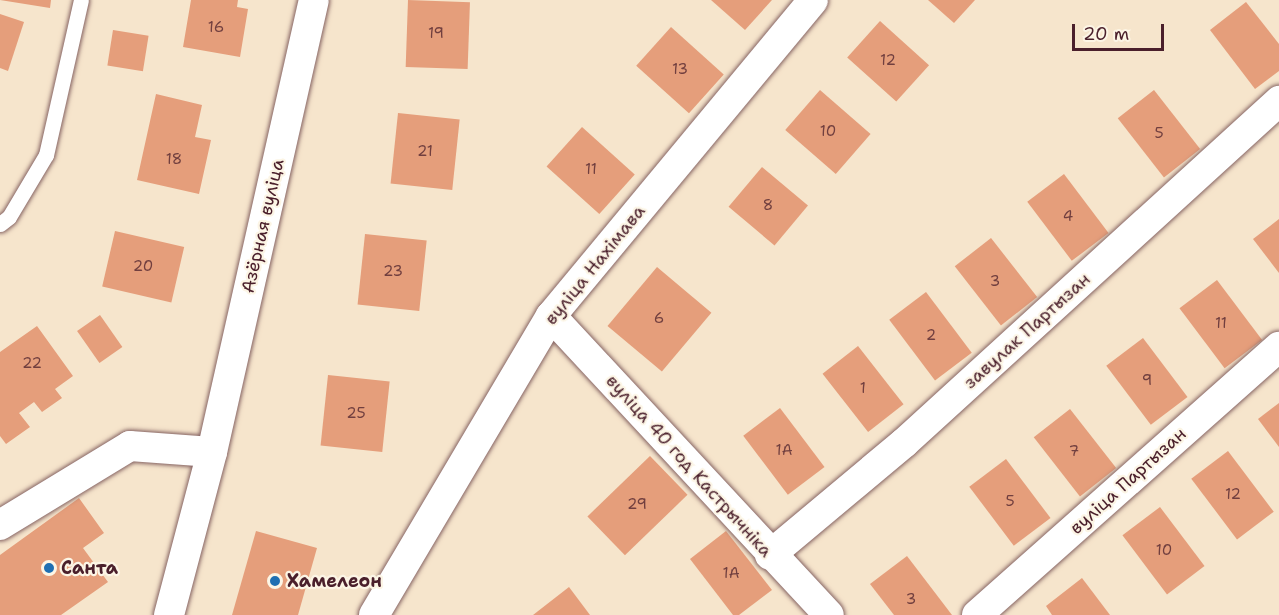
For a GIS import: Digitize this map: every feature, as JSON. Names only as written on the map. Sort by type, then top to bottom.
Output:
[{"type":"street","name":"Азёрная вуліца","points":[[169,615],[212,452],[314,0]]},
{"type":"street","name":"вуліца Нахімава","points":[[374,615],[551,316],[813,0]]},
{"type":"street","name":"завулак Партызан","points":[[770,555],[904,443],[1279,101]]},
{"type":"street","name":"вуліца 40 год Кастрычніка","points":[[551,316],[770,555],[829,615]]},
{"type":"street","name":"вуліца Партызан","points":[[977,615],[1279,347]]},
{"type":"street","points":[[0,525],[130,446],[212,452]]},
{"type":"lane","points":[[0,224],[9,217],[46,155],[81,0]]},
{"type":"building","points":[[0,0],[51,0],[50,8]]},
{"type":"building","points":[[191,0],[238,0],[237,7],[248,9],[240,57],[183,47]]},
{"type":"building","points":[[408,0],[470,2],[468,69],[406,67]]},
{"type":"building","points":[[711,0],[772,0],[745,30]]},
{"type":"building","points":[[928,0],[975,0],[954,23]]},
{"type":"building","points":[[1246,2],[1279,44],[1279,71],[1255,89],[1210,30]]},
{"type":"building","points":[[0,14],[24,22],[8,71],[0,68]]},
{"type":"building","points":[[880,21],[929,65],[896,102],[847,57]]},
{"type":"building","points":[[671,27],[724,75],[689,113],[636,66]]},
{"type":"building","points":[[113,30],[149,36],[143,71],[107,66]]},
{"type":"building","points":[[820,90],[871,134],[836,174],[785,130]]},
{"type":"building","points":[[1154,90],[1200,149],[1164,177],[1118,118]]},
{"type":"building","points":[[156,94],[202,105],[195,137],[211,140],[199,194],[137,180]]},
{"type":"building","points":[[398,113],[460,119],[452,190],[391,184]]},
{"type":"building","points":[[582,127],[635,175],[599,214],[547,166]]},
{"type":"building","points":[[762,167],[808,206],[775,245],[729,207]]},
{"type":"building","points":[[1064,174],[1109,233],[1072,261],[1027,202]]},
{"type":"building","points":[[1279,219],[1279,273],[1253,239]]},
{"type":"building","points":[[115,231],[184,247],[171,303],[102,287]]},
{"type":"building","points":[[365,234],[427,240],[419,311],[358,305]]},
{"type":"building","points":[[991,238],[1037,297],[1001,325],[955,266]]},
{"type":"building","points":[[657,267],[711,313],[662,372],[608,326]]},
{"type":"building","points":[[1217,280],[1262,340],[1225,368],[1179,308]]},
{"type":"building","points":[[926,292],[972,353],[935,380],[889,320]]},
{"type":"building","points":[[100,315],[122,347],[99,363],[77,331]]},
{"type":"building","points":[[37,326],[73,376],[55,389],[62,398],[42,412],[34,402],[19,413],[30,427],[6,444],[0,436],[0,352]]},
{"type":"building","points":[[1143,338],[1188,397],[1151,425],[1106,366]]},
{"type":"building","points":[[858,346],[904,404],[868,432],[823,374]]},
{"type":"building","points":[[328,375],[390,381],[382,452],[321,446]]},
{"type":"building","points":[[1279,403],[1279,447],[1258,419]]},
{"type":"building","points":[[780,408],[825,467],[788,495],[743,436]]},
{"type":"building","points":[[1070,409],[1116,468],[1080,496],[1034,437]]},
{"type":"building","points":[[1228,451],[1274,512],[1237,539],[1191,479]]},
{"type":"building","points":[[650,456],[688,495],[625,555],[587,516]]},
{"type":"building","points":[[1006,459],[1051,518],[1014,546],[969,487]]},
{"type":"building","name":"Санта","points":[[79,498],[104,533],[83,548],[108,582],[61,615],[0,615],[0,555]]},
{"type":"building","points":[[1160,507],[1205,566],[1167,594],[1122,535]]},
{"type":"building","name":"Хамелеон","points":[[256,531],[317,548],[298,615],[232,615]]},
{"type":"building","points":[[726,531],[772,590],[739,615],[733,615],[690,559]]},
{"type":"building","points":[[907,556],[952,615],[894,615],[870,584]]},
{"type":"building","points":[[1082,578],[1110,615],[1052,615],[1046,606]]},
{"type":"building","points":[[569,587],[590,615],[533,615]]},
{"type":"place","name":"Санта","points":[[49,568]]},
{"type":"place","name":"Хамелеон","points":[[275,581]]}]
